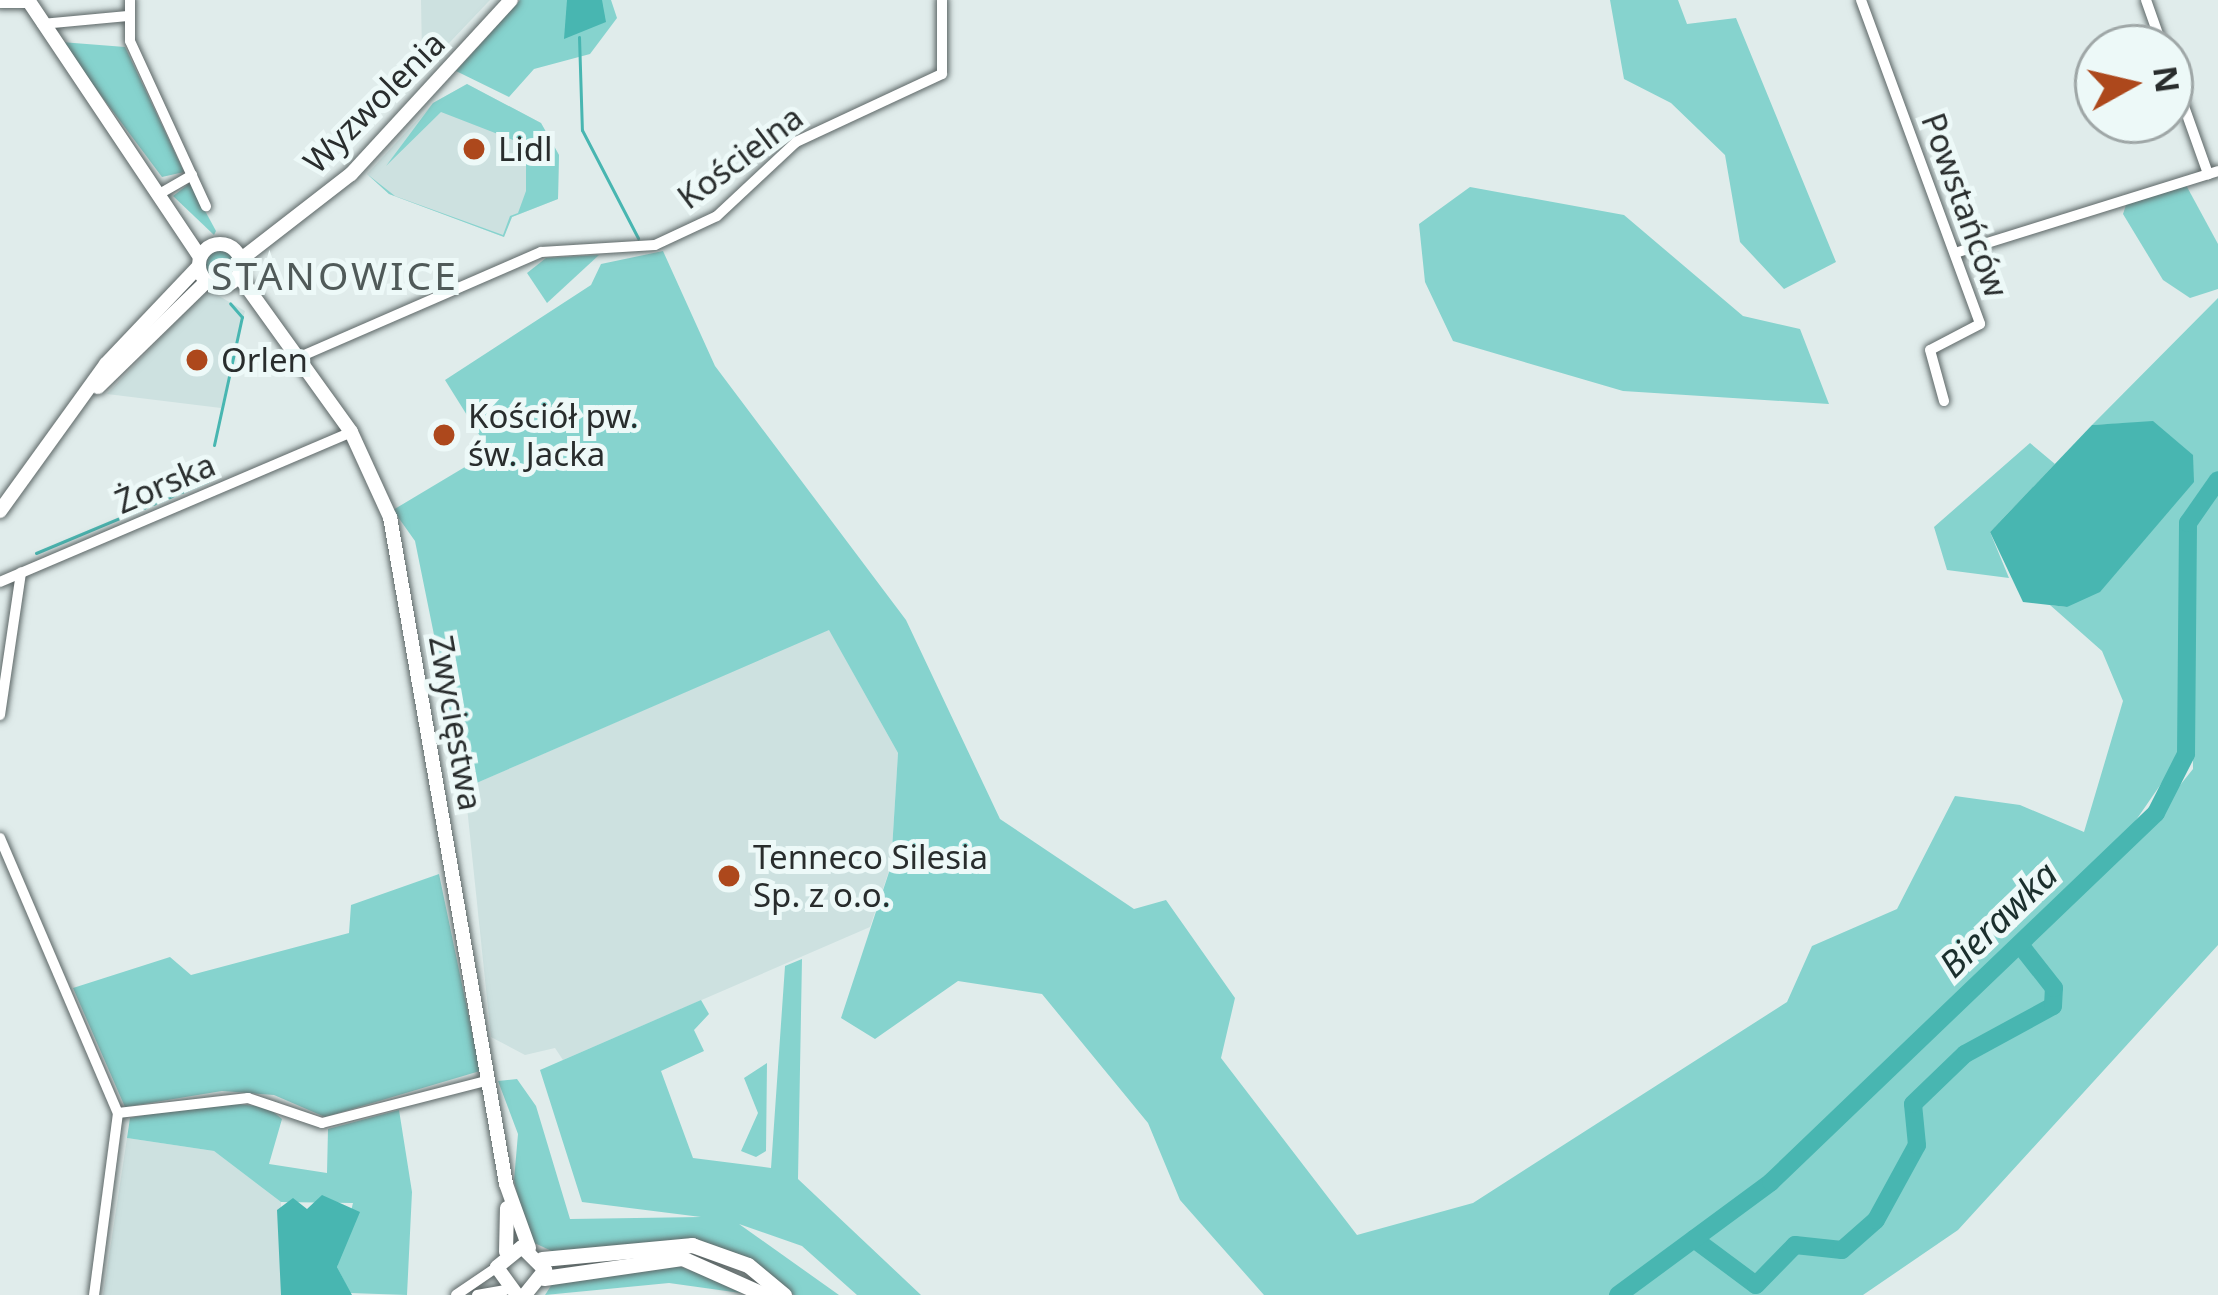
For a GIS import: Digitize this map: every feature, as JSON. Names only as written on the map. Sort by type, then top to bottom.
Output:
[{"type":"highway","points":[[536,1254],[692,1245],[748,1265],[784,1295]]},
{"type":"highway","points":[[544,1278],[682,1258],[765,1295]]},
{"type":"main road","name":"Wyzwolenia","points":[[235,267],[267,232],[351,174],[511,0]]},
{"type":"main road","points":[[29,2],[161,193],[235,267]]},
{"type":"main road","points":[[182,218],[201,268]]},
{"type":"main road","points":[[0,512],[62,427],[201,268],[215,244]]},
{"type":"main road","points":[[201,268],[235,267]]},
{"type":"main road","name":"Zwycięstwa","points":[[235,267],[255,310],[351,432],[400,559],[506,1184],[506,1252]]},
{"type":"main road","name":"Zwycięstwa","points":[[506,1184],[544,1278]]},
{"type":"main road","points":[[536,1254],[506,1252],[497,1267],[520,1294],[544,1278]]},
{"type":"street","points":[[130,0],[128,16],[206,206]]},
{"type":"street","name":"Kościelna","points":[[295,359],[541,252],[672,239],[729,207],[796,142],[942,74],[943,0]]},
{"type":"street","name":"Powstańców","points":[[1861,0],[1980,327],[1930,350],[1944,401]]},
{"type":"street","points":[[0,3],[29,2]]},
{"type":"street","points":[[40,24],[128,16]]},
{"type":"street","points":[[1955,253],[2213,172],[2194,126]]},
{"type":"street","points":[[161,193],[192,175]]},
{"type":"street","name":"Żorska","points":[[0,582],[351,432]]},
{"type":"street","points":[[0,715],[21,573]]},
{"type":"street","points":[[0,838],[118,1113],[94,1295]]},
{"type":"street","points":[[118,1113],[248,1098],[322,1123],[488,1080]]},
{"type":"street","points":[[456,1295],[497,1267]]},
{"type":"street","points":[[477,1295],[520,1294]]},
{"type":"shaded area","points":[[421,0],[490,0],[433,60],[422,57]]},
{"type":"shaded area","points":[[520,0],[611,0],[617,18],[590,54],[534,69],[509,97],[456,71]]},
{"type":"shaded area","points":[[567,0],[602,0],[606,22],[564,39]]},
{"type":"shaded area","points":[[1610,0],[1678,0],[1687,24],[1736,18],[1836,262],[1784,289],[1740,242],[1725,155],[1671,103],[1624,79]]},
{"type":"shaded area","points":[[61,42],[125,47],[184,172],[162,177]]},
{"type":"shaded area","points":[[467,84],[541,123],[559,155],[558,199],[512,217],[504,237],[389,194],[367,174],[433,103]]},
{"type":"shaded area","points":[[467,84],[541,123],[559,155],[558,199],[512,217],[504,237],[389,194],[367,174],[395,196],[503,235],[510,216],[518,213],[526,191],[526,145],[441,112],[386,166],[433,103]]},
{"type":"shaded area","points":[[190,183],[216,231],[214,235],[173,196]]},
{"type":"shaded area","points":[[2186,185],[2218,244],[2218,289],[2190,298],[2163,280],[2123,214],[2127,202]]},
{"type":"shaded area","points":[[1470,187],[1624,215],[1743,316],[1800,329],[1829,404],[1623,391],[1453,341],[1425,282],[1419,224]]},
{"type":"shaded area","points":[[219,250],[234,265],[219,280],[204,265]]},
{"type":"shaded area","points":[[663,251],[715,366],[906,620],[1000,819],[1134,909],[1166,900],[1235,998],[1221,1058],[1357,1235],[1473,1203],[1787,1002],[1812,946],[1897,909],[1955,796],[2020,805],[2084,832],[2123,701],[2102,651],[2050,605],[2067,607],[2153,422],[2092,425],[2218,298],[2218,475],[2183,525],[2183,752],[2123,839],[2132,845],[2193,769],[2190,526],[2218,486],[2218,945],[1958,1230],[1863,1295],[1264,1295],[1180,1200],[1148,1123],[1042,994],[958,981],[875,1039],[841,1018],[891,866],[898,753],[829,630],[465,788],[415,541],[393,510],[490,452],[445,380],[591,285],[601,264]]},
{"type":"shaded area","points":[[599,255],[547,303],[527,273],[546,258]]},
{"type":"shaded area","points":[[207,289],[245,311],[221,408],[107,394]]},
{"type":"shaded area","points":[[2153,421],[2193,455],[2194,482],[2100,592],[2067,607],[2023,602],[1990,532],[2092,425]]},
{"type":"shaded area","points":[[2030,443],[2055,464],[1990,532],[2009,578],[1947,570],[1934,527]]},
{"type":"shaded area","points":[[829,629],[898,753],[891,865],[870,927],[563,1060],[555,1048],[525,1055],[491,1037],[465,788]]},
{"type":"shaded area","points":[[439,874],[480,1071],[325,1117],[274,1095],[222,1091],[125,1107],[73,988],[170,957],[191,975],[349,933],[351,905]]},
{"type":"shaded area","points":[[802,959],[798,1179],[921,1295],[857,1295],[802,1246],[739,1224],[839,1295],[794,1295],[744,1256],[694,1239],[556,1253],[528,1240],[514,1180],[518,1134],[498,1081],[517,1079],[536,1106],[570,1219],[701,1217],[582,1202],[540,1070],[701,1000],[709,1014],[694,1030],[704,1051],[661,1071],[693,1158],[771,1168],[785,966]]},
{"type":"shaded area","points":[[767,1063],[766,1151],[756,1157],[741,1151],[758,1113],[744,1078]]},
{"type":"shaded area","points":[[215,1102],[267,1107],[282,1119],[269,1164],[327,1173],[328,1129],[399,1110],[412,1192],[407,1295],[350,1293],[337,1267],[353,1203],[281,1202],[214,1151],[127,1138],[130,1118]]},
{"type":"shaded area","points":[[127,1138],[214,1151],[281,1202],[281,1295],[103,1295]]},
{"type":"shaded area","points":[[322,1195],[360,1212],[337,1267],[352,1295],[281,1295],[277,1210],[293,1198],[307,1209]]},
{"type":"shaded area","points":[[676,1265],[755,1295],[669,1283],[545,1295],[554,1281]]},
{"type":"waterway","points":[[579,37],[582,130],[638,238]]},
{"type":"waterway","points":[[214,445],[242,317],[230,303]]},
{"type":"waterway","points":[[36,553],[208,481],[210,462]]},
{"type":"waterway","name":"Bierawka","points":[[1618,1295],[1771,1182],[2156,813],[2186,754],[2188,523],[2218,480]]},
{"type":"waterway","points":[[1694,1239],[1756,1285],[1795,1245],[1842,1250],[1876,1220],[1917,1145],[1913,1104],[1965,1054],[2053,1006],[2054,988],[2021,946]]},
{"type":"place","name":"Lidl","points":[[474,149]]},
{"type":"place","name":"Orlen","points":[[197,360]]},
{"type":"place","name":"Kościół pw. św. Jacka","points":[[444,435]]},
{"type":"place","name":"Tenneco Silesia Sp. z o.o.","points":[[729,876]]},
{"type":"district","name":"STANOWICE","points":[[335,275]]}]
